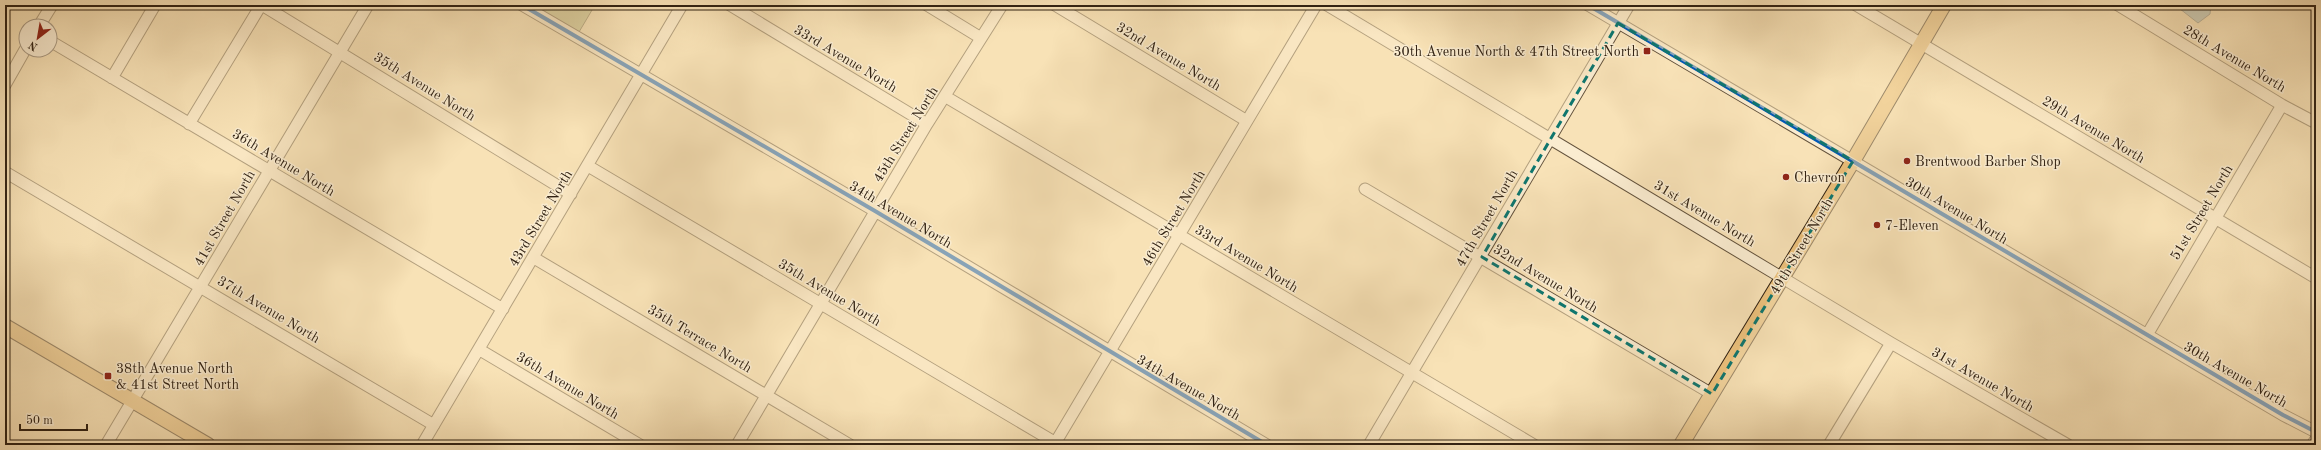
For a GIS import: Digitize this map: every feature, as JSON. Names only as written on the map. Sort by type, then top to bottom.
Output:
[{"type":"main road","name":"49th Street North","points":[[1682,445],[1853,161],[1944,5]]},
{"type":"main road","points":[[5,326],[208,445]]},
{"type":"street","points":[[44,18],[52,5]]},
{"type":"street","points":[[112,78],[155,5]]},
{"type":"street","points":[[189,124],[262,5]]},
{"type":"street","name":"35th Avenue North","points":[[262,5],[572,194]]},
{"type":"street","name":"41st Street North","points":[[106,445],[368,5]]},
{"type":"street","name":"34th Avenue North","points":[[522,5],[875,211],[1267,445]]},
{"type":"street","name":"43rd Street North","points":[[427,444],[434,425],[480,350],[682,5]]},
{"type":"street","name":"33rd Avenue North","points":[[730,5],[927,124]]},
{"type":"street","points":[[927,5],[981,38]]},
{"type":"street","name":"45th Street North","points":[[738,445],[766,395],[927,124],[946,97],[1002,5]]},
{"type":"street","name":"32nd Avenue North","points":[[1055,5],[1247,121]]},
{"type":"street","name":"46th Street North","points":[[1055,444],[1316,5]]},
{"type":"street","name":"31st Avenue North","points":[[1328,5],[1891,342],[2068,445]]},
{"type":"street","name":"30th Avenue North","points":[[1588,5],[2146,335],[2316,432]]},
{"type":"street","name":"47th Street North","points":[[1369,445],[1482,257],[1549,138],[1629,5]]},
{"type":"street","name":"29th Avenue North","points":[[1856,5],[2316,278]]},
{"type":"street","name":"28th Avenue North","points":[[2118,5],[2282,105],[2316,123]]},
{"type":"street","name":"36th Avenue North","points":[[58,46],[503,309]]},
{"type":"street","points":[[5,85],[20,58]]},
{"type":"street","name":"33rd Avenue North","points":[[946,97],[1534,445]]},
{"type":"street","name":"51st Street North","points":[[2146,335],[2282,105]]},
{"type":"street","name":"35th Avenue North","points":[[588,166],[1055,444]]},
{"type":"street","name":"37th Avenue North","points":[[5,172],[201,286],[434,425]]},
{"type":"street","name":"32nd Avenue North","points":[[1365,189],[1712,394]]},
{"type":"street","name":"35th Terrace North","points":[[534,258],[850,445]]},
{"type":"street","points":[[1831,444],[1891,342]]},
{"type":"street","name":"36th Avenue North","points":[[480,350],[640,445]]},
{"type":"street","points":[[2312,445],[2316,439]]},
{"type":"highlighted area","points":[[1618,23],[1853,161],[1712,394],[1482,257]]},
{"type":"green space","points":[[533,5],[562,5],[569,9],[580,5],[595,5],[579,32]]},
{"type":"water","points":[[2175,5],[2211,5],[2210,14],[2198,23]]},
{"type":"cycle path","points":[[522,5],[875,211],[1267,445]]},
{"type":"cycle path","points":[[1588,5],[2283,415],[2316,432]]},
{"type":"place","name":"30th Avenue North & 47th Street North","points":[[1647,51]]},
{"type":"place","name":"Brentwood Barber Shop","points":[[1907,161]]},
{"type":"place","name":"Chevron","points":[[1786,177]]},
{"type":"place","name":"7-Eleven","points":[[1877,225]]},
{"type":"place","name":"38th Avenue North & 41st Street North","points":[[108,376]]}]
